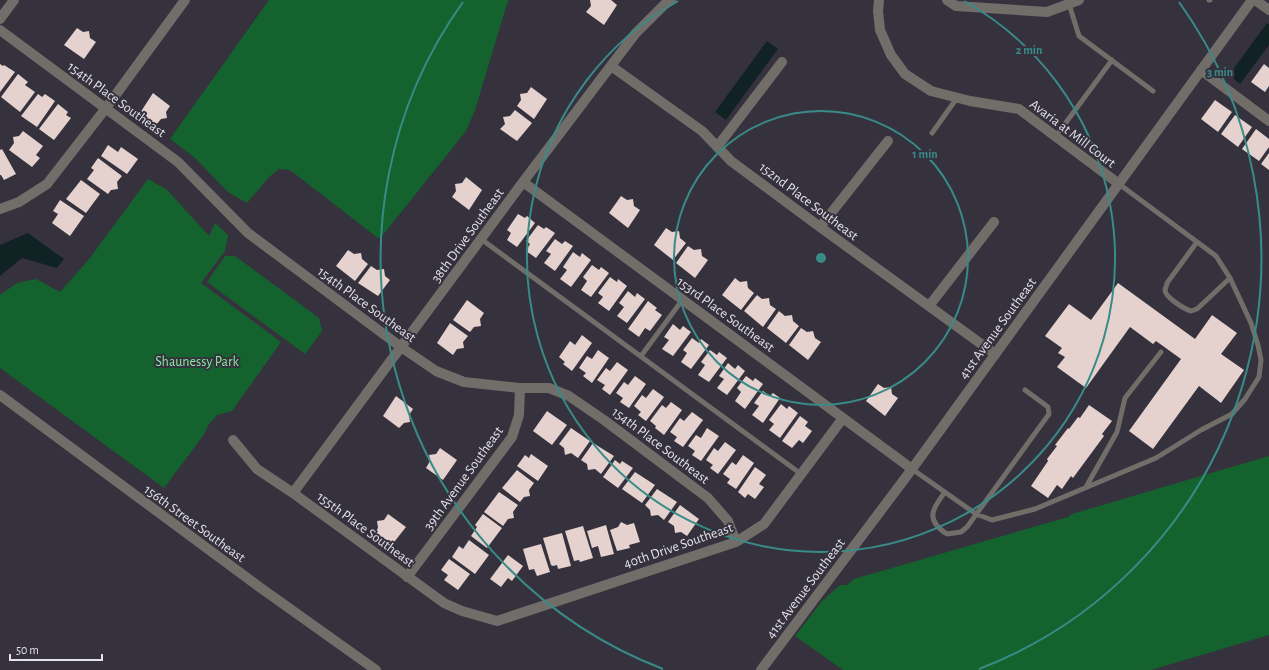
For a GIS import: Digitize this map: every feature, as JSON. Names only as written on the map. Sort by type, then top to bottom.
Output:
[{"type":"street","points":[[0,19],[14,0]]},
{"type":"street","points":[[0,209],[19,202],[47,184],[106,108],[185,0]]},
{"type":"street","name":"38th Drive Southeast","points":[[293,493],[523,182],[635,34],[665,4],[671,0]]},
{"type":"street","name":"Avaria at Mill Court","points":[[879,0],[878,11],[880,30],[891,55],[905,74],[931,91],[970,101],[1019,109],[1118,184]]},
{"type":"street","points":[[947,0],[956,6],[1047,12],[1079,0]]},
{"type":"street","points":[[1253,0],[1269,10]]},
{"type":"street","name":"41st Avenue Southeast","points":[[761,670],[912,469],[1253,0]]},
{"type":"street","name":"154th Place Southeast","points":[[0,30],[178,162],[248,233],[401,347],[436,371],[464,382],[520,388],[550,388],[569,396],[604,420],[708,498],[728,520],[736,542]]},
{"type":"street","points":[[717,147],[782,62]]},
{"type":"street","name":"152nd Place Southeast","points":[[611,66],[702,131],[731,160],[820,227],[995,354]]},
{"type":"street","points":[[1202,70],[1269,121]]},
{"type":"street","points":[[820,227],[888,141]]},
{"type":"street","name":"153rd Place Southeast","points":[[523,182],[912,469]]},
{"type":"street","points":[[929,306],[994,222]]},
{"type":"street","name":"39th Avenue Southeast","points":[[407,576],[512,437],[520,415],[520,388]]},
{"type":"street","name":"156th Street Southeast","points":[[0,395],[258,586],[376,670]]},
{"type":"street","name":"40th Drive Southeast","points":[[497,621],[736,542],[764,524],[843,418]]},
{"type":"street","name":"155th Place Southeast","points":[[233,440],[257,469],[293,493],[444,603],[462,611],[497,621]]},
{"type":"lane","points":[[1069,4],[1079,36],[1153,90]]},
{"type":"lane","points":[[1056,136],[1112,60]]},
{"type":"lane","points":[[932,133],[957,98]]},
{"type":"lane","points":[[912,469],[976,514],[992,520],[1035,508],[1156,458],[1201,430],[1232,414],[1246,399],[1259,377],[1261,360],[1251,323],[1230,278],[1216,256],[1118,184]]},
{"type":"lane","points":[[481,239],[801,474]]},
{"type":"lane","points":[[1197,242],[1167,283],[1165,290],[1167,296],[1186,310],[1190,311],[1196,309],[1230,278]]},
{"type":"lane","points":[[641,356],[683,299]]},
{"type":"lane","points":[[1086,488],[1117,432],[1125,398],[1161,352]]},
{"type":"lane","points":[[945,492],[935,505],[933,512],[935,524],[940,530],[947,534],[961,532],[976,514],[1049,414],[1048,407],[1025,390]]},
{"type":"green space","points":[[269,0],[509,0],[475,110],[466,131],[382,236],[378,238],[290,170],[279,169],[269,177],[247,203],[228,192],[194,157],[170,139]]},
{"type":"green space","name":"Shaunessy Park","points":[[148,179],[167,190],[209,236],[215,223],[228,235],[225,251],[201,283],[281,342],[232,411],[217,415],[209,424],[203,436],[164,488],[0,368],[0,295],[17,283],[36,279],[60,292],[90,258]]},
{"type":"green space","points":[[225,256],[235,256],[319,318],[322,331],[305,354],[207,282]]},
{"type":"green space","points":[[1269,456],[1269,635],[1151,670],[843,670],[795,636],[822,601],[840,585],[847,585],[854,579],[1068,517],[1072,514]]},
{"type":"shaded area","points":[[1267,23],[1269,24],[1269,45],[1240,84],[1229,75]]},
{"type":"shaded area","points":[[767,41],[778,49],[726,120],[715,112]]},
{"type":"shaded area","points":[[28,233],[64,259],[57,268],[22,258],[0,276],[0,245]]},
{"type":"building","points":[[590,0],[611,0],[617,5],[604,25],[586,12],[591,6]]},
{"type":"building","points":[[77,28],[83,32],[89,31],[90,38],[96,42],[84,59],[64,45]]},
{"type":"building","points":[[0,64],[15,72],[0,92]]},
{"type":"building","points":[[1264,64],[1269,68],[1269,86],[1265,92],[1251,82]]},
{"type":"building","points":[[18,74],[28,82],[25,85],[35,92],[20,112],[1,97]]},
{"type":"building","points":[[531,87],[547,99],[534,119],[517,106],[521,100],[520,94],[527,93]]},
{"type":"building","points":[[153,93],[170,106],[166,112],[167,118],[161,119],[156,125],[140,113]]},
{"type":"building","points":[[38,94],[42,97],[45,94],[55,101],[37,127],[21,116]]},
{"type":"building","points":[[1215,100],[1232,112],[1218,132],[1201,119]]},
{"type":"building","points":[[58,104],[68,112],[66,115],[71,118],[54,140],[39,129]]},
{"type":"building","points":[[515,110],[532,123],[517,141],[500,129],[505,124],[503,117],[510,116]]},
{"type":"building","points":[[1235,115],[1252,127],[1238,147],[1221,134]]},
{"type":"building","points":[[1256,129],[1269,139],[1269,147],[1259,161],[1242,149]]},
{"type":"building","points":[[23,131],[43,146],[36,155],[40,158],[32,167],[9,150],[14,143],[13,137],[19,136]]},
{"type":"building","points":[[108,145],[118,152],[121,147],[138,159],[127,174],[101,156]]},
{"type":"building","points":[[2,149],[16,174],[4,180],[0,175],[0,150]]},
{"type":"building","points":[[1269,153],[1269,170],[1261,164]]},
{"type":"building","points":[[98,158],[122,176],[117,182],[118,189],[111,190],[108,194],[87,179],[94,170],[91,168]]},
{"type":"building","points":[[466,177],[482,190],[469,210],[452,197],[456,191],[455,184],[462,183]]},
{"type":"building","points":[[81,180],[100,194],[86,213],[66,199]]},
{"type":"building","points":[[621,196],[627,200],[633,199],[634,206],[640,210],[628,228],[609,213]]},
{"type":"building","points":[[60,200],[84,216],[70,236],[52,223],[58,214],[53,211]]},
{"type":"building","points":[[518,214],[525,218],[527,216],[535,223],[517,247],[507,240],[511,233],[507,230]]},
{"type":"building","points":[[538,225],[544,229],[546,227],[555,233],[536,258],[526,251],[530,244],[526,241]]},
{"type":"building","points":[[666,228],[672,232],[679,231],[680,238],[686,243],[673,260],[654,245]]},
{"type":"building","points":[[555,239],[562,244],[565,241],[573,246],[555,271],[544,263],[551,254],[546,251]]},
{"type":"building","points":[[688,246],[694,250],[701,249],[702,256],[708,260],[695,278],[676,263]]},
{"type":"building","points":[[348,250],[354,254],[361,253],[362,259],[368,264],[355,281],[336,266]]},
{"type":"building","points":[[573,252],[580,257],[582,253],[591,260],[571,287],[560,279],[567,270],[563,267]]},
{"type":"building","points":[[592,265],[599,270],[601,267],[609,273],[591,297],[581,290],[587,281],[583,277]]},
{"type":"building","points":[[371,266],[377,270],[384,269],[385,276],[390,280],[378,296],[358,283]]},
{"type":"building","points":[[610,277],[617,282],[618,279],[627,286],[609,311],[598,303],[603,297],[598,293]]},
{"type":"building","points":[[735,278],[740,282],[747,281],[748,288],[754,293],[741,310],[722,295]]},
{"type":"building","points":[[1118,283],[1195,339],[1212,315],[1237,333],[1221,354],[1244,370],[1221,403],[1199,386],[1153,449],[1129,431],[1181,359],[1156,341],[1153,344],[1130,327],[1086,388],[1057,367],[1065,357],[1058,353],[1062,348],[1045,336],[1069,304],[1091,320]]},
{"type":"building","points":[[628,291],[635,297],[637,293],[645,299],[627,323],[617,316],[624,307],[619,303]]},
{"type":"building","points":[[757,295],[762,299],[769,298],[770,305],[776,309],[763,327],[744,311]]},
{"type":"building","points":[[467,300],[484,313],[480,319],[481,326],[474,327],[470,332],[453,320]]},
{"type":"building","points":[[648,301],[657,308],[655,310],[662,315],[650,331],[645,328],[639,337],[628,329]]},
{"type":"building","points":[[779,311],[785,316],[792,315],[793,321],[799,326],[786,343],[767,328]]},
{"type":"building","points":[[450,323],[468,336],[463,342],[464,348],[457,349],[453,355],[437,343]]},
{"type":"building","points":[[673,324],[680,330],[683,326],[691,332],[673,356],[662,349],[669,340],[664,337]]},
{"type":"building","points":[[801,328],[807,332],[813,331],[815,338],[821,342],[808,360],[789,345]]},
{"type":"building","points":[[582,335],[592,343],[572,371],[563,364],[565,362],[559,357],[570,341],[575,345]]},
{"type":"building","points":[[692,338],[699,343],[701,339],[709,345],[691,369],[681,362],[687,353],[683,350]]},
{"type":"building","points":[[598,350],[609,358],[592,383],[583,376],[586,373],[579,368],[587,356],[592,359]]},
{"type":"building","points":[[710,350],[717,355],[719,352],[727,358],[709,382],[698,375],[705,365],[701,362]]},
{"type":"building","points":[[617,362],[628,370],[610,395],[602,389],[605,385],[597,380],[606,368],[610,371]]},
{"type":"building","points":[[728,363],[735,369],[738,365],[745,371],[727,395],[717,388],[724,379],[719,376]]},
{"type":"building","points":[[635,376],[646,384],[629,408],[620,402],[623,398],[616,393],[624,382],[628,385]]},
{"type":"building","points":[[746,376],[753,381],[755,378],[763,384],[745,409],[735,401],[741,392],[737,388]]},
{"type":"building","points":[[878,384],[884,388],[891,387],[892,394],[898,398],[885,416],[866,401]]},
{"type":"building","points":[[653,389],[664,397],[646,421],[638,415],[641,412],[634,406],[642,395],[646,398]]},
{"type":"building","points":[[763,391],[770,396],[773,393],[780,398],[763,423],[752,415],[759,406],[754,403]]},
{"type":"building","points":[[396,396],[413,409],[409,415],[410,422],[404,423],[399,428],[383,416]]},
{"type":"building","points":[[671,402],[682,410],[664,435],[655,428],[656,426],[650,421],[662,405],[666,408]]},
{"type":"building","points":[[781,404],[787,409],[789,406],[798,413],[780,438],[769,430],[774,424],[769,420]]},
{"type":"building","points":[[1089,405],[1112,421],[1102,434],[1104,436],[1073,478],[1071,476],[1062,489],[1057,485],[1048,498],[1031,486],[1048,461],[1047,459],[1057,446],[1055,445],[1078,417],[1080,418]]},
{"type":"building","points":[[547,411],[567,425],[552,445],[533,431]]},
{"type":"building","points":[[692,412],[703,420],[683,447],[674,441],[677,437],[670,432],[680,418],[684,421]]},
{"type":"building","points":[[800,416],[808,422],[805,426],[812,431],[803,443],[799,440],[792,448],[782,441]]},
{"type":"building","points":[[571,428],[590,441],[578,458],[571,453],[565,455],[564,448],[559,444]]},
{"type":"building","points":[[707,428],[719,436],[701,461],[692,455],[695,451],[688,446],[696,435],[701,438]]},
{"type":"building","points":[[725,442],[736,450],[718,474],[710,468],[713,465],[706,460],[714,448],[718,451]]},
{"type":"building","points":[[593,443],[614,456],[601,474],[595,469],[588,470],[587,464],[581,460]]},
{"type":"building","points":[[440,448],[457,460],[443,480],[426,468],[430,461],[429,455],[436,454]]},
{"type":"building","points":[[531,454],[548,466],[538,481],[517,466],[525,455],[529,458]]},
{"type":"building","points":[[743,455],[754,463],[736,489],[727,483],[730,479],[723,474],[732,462],[736,465]]},
{"type":"building","points":[[615,460],[620,464],[622,461],[633,468],[618,488],[603,477]]},
{"type":"building","points":[[755,467],[766,475],[759,484],[764,487],[755,499],[748,494],[745,498],[738,492]]},
{"type":"building","points":[[517,470],[534,483],[529,490],[530,496],[524,497],[520,502],[502,488]]},
{"type":"building","points":[[635,472],[655,485],[642,503],[622,489]]},
{"type":"building","points":[[657,489],[677,502],[664,520],[658,515],[651,516],[650,510],[645,505]]},
{"type":"building","points":[[499,492],[518,505],[513,512],[514,518],[508,519],[503,526],[484,512]]},
{"type":"building","points":[[680,505],[699,519],[687,536],[681,532],[675,533],[674,526],[668,522]]},
{"type":"building","points":[[388,514],[406,527],[391,546],[374,534],[378,528],[377,521],[384,520]]},
{"type":"building","points":[[483,514],[502,528],[487,548],[471,536],[477,527],[475,525]]},
{"type":"building","points":[[621,522],[627,525],[634,523],[640,542],[629,545],[630,548],[617,551],[610,530],[618,527]]},
{"type":"building","points":[[606,525],[614,554],[601,557],[598,546],[592,548],[587,531]]},
{"type":"building","points":[[583,526],[593,558],[580,562],[579,560],[574,561],[565,531]]},
{"type":"building","points":[[562,533],[571,566],[558,569],[557,565],[551,565],[543,538]]},
{"type":"building","points":[[469,540],[489,555],[475,574],[452,557],[459,546],[463,549]]},
{"type":"building","points":[[541,544],[550,572],[537,576],[534,569],[529,570],[523,549]]},
{"type":"building","points":[[508,555],[523,566],[512,581],[508,578],[501,587],[490,579]]},
{"type":"building","points":[[449,559],[470,574],[458,590],[444,580],[448,575],[441,570]]}]
